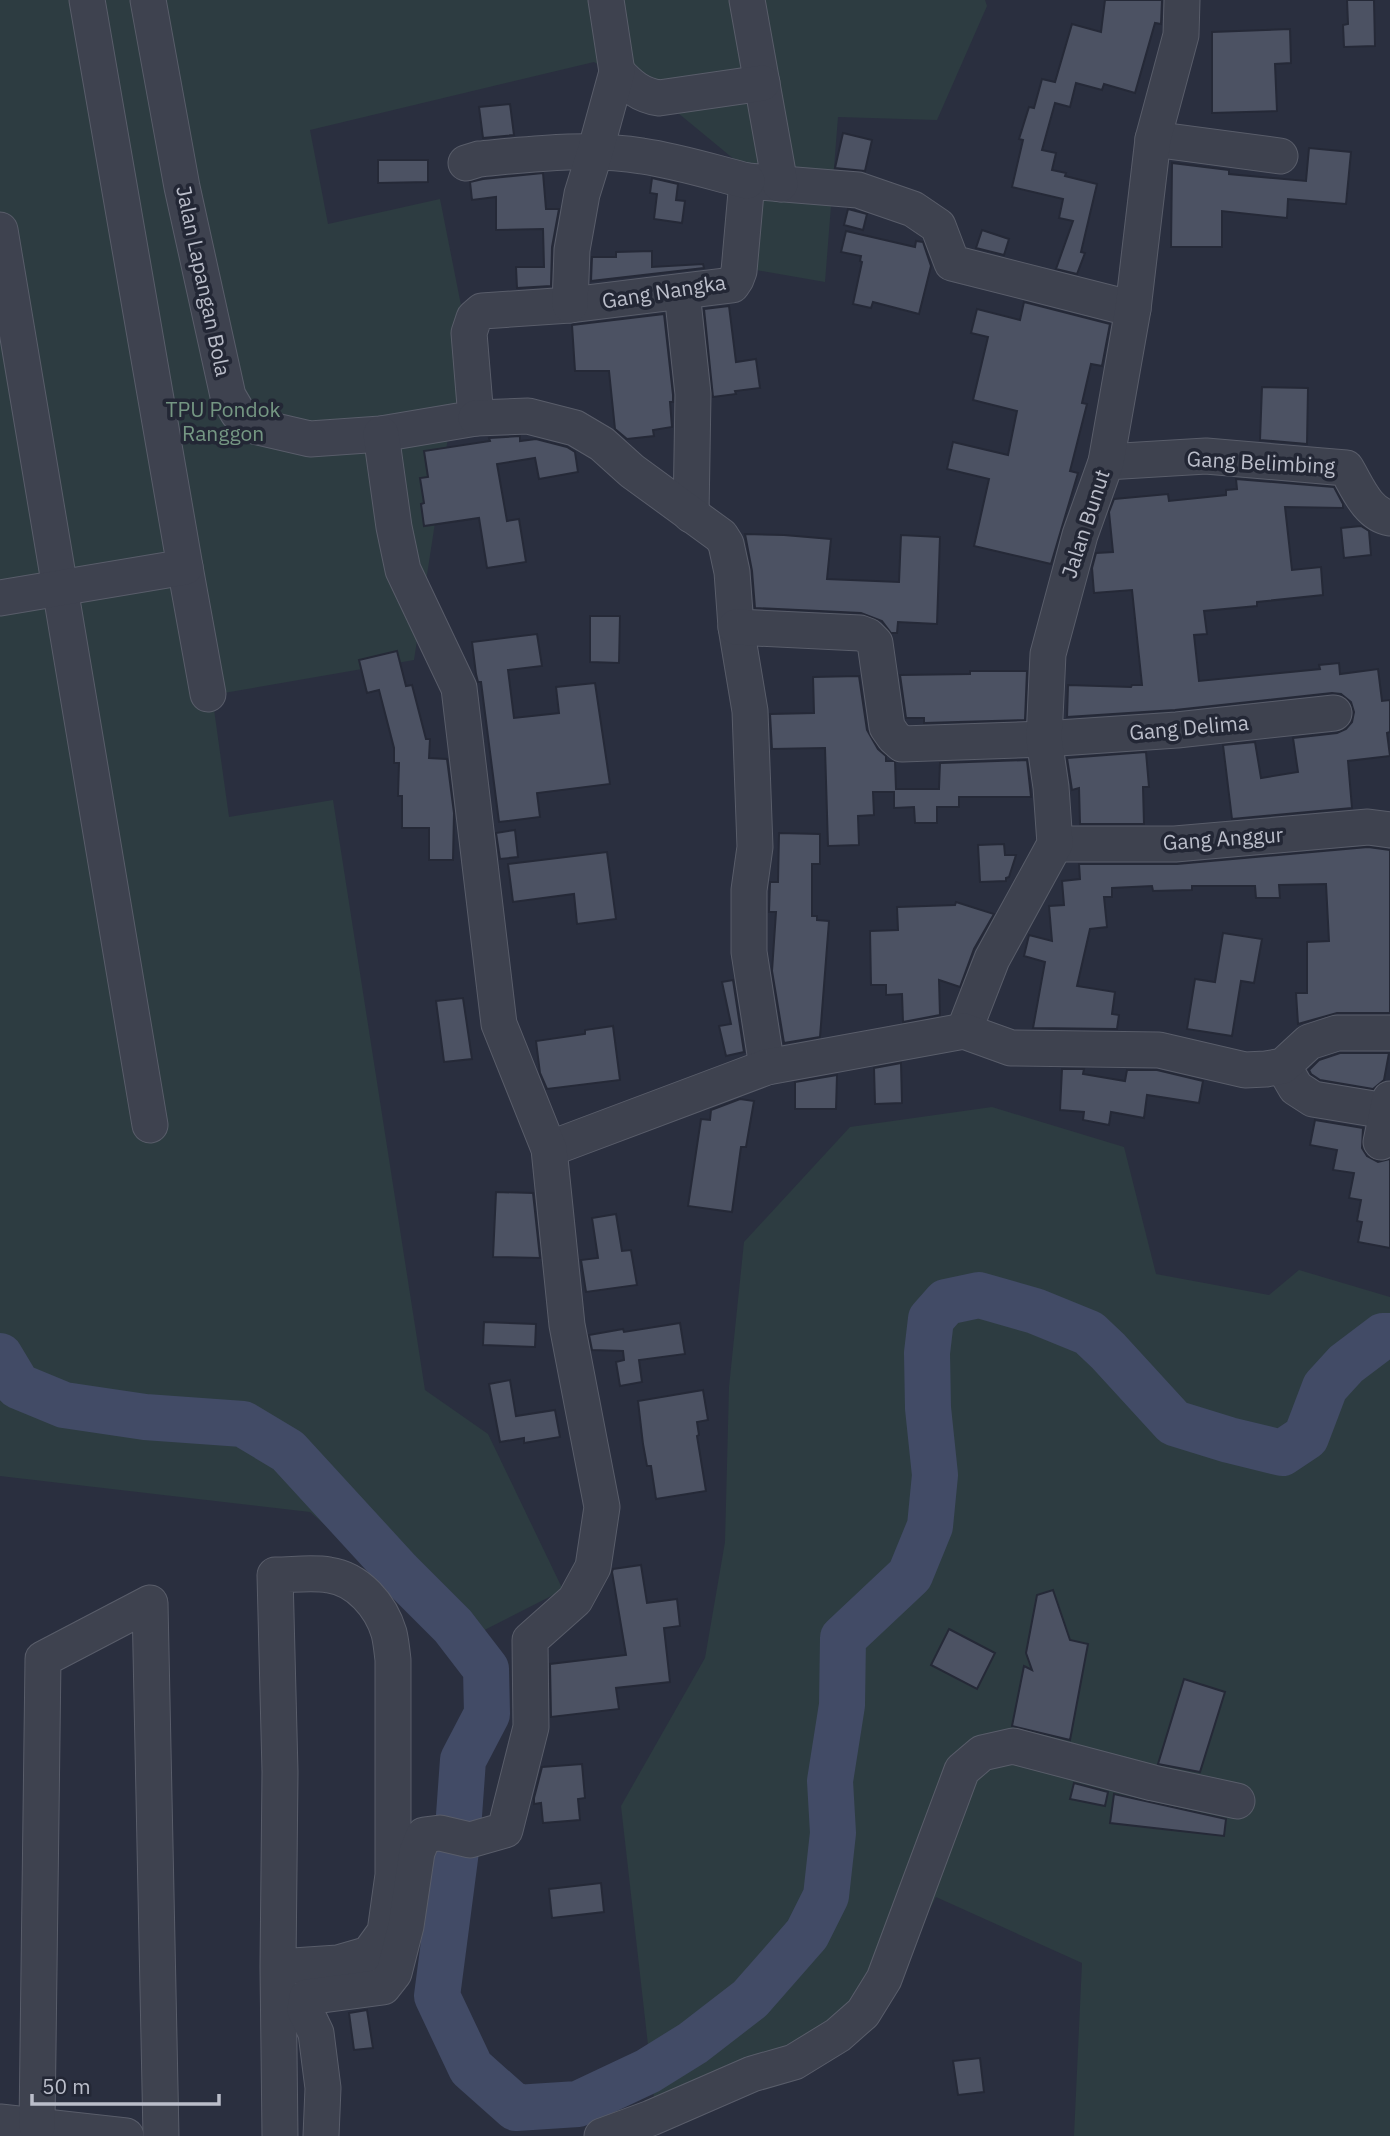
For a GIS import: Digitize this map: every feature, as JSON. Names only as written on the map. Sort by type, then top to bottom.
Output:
[{"type":"street","points":[[87,0],[208,694]]},
{"type":"street","name":"Jalan Lapangan Bola","points":[[148,0],[182,187],[229,396],[238,414],[254,426],[310,439],[382,434]]},
{"type":"street","points":[[570,305],[572,250],[582,194],[617,72],[606,0]]},
{"type":"street","points":[[747,0],[762,83],[764,183]]},
{"type":"street","name":"Jalan Bunut","points":[[1055,844],[1044,739],[1048,654],[1080,535],[1106,462],[1133,309],[1153,139],[1181,36],[1182,0]]},
{"type":"street","points":[[617,72],[644,96],[659,98],[762,83]]},
{"type":"street","points":[[1153,139],[1280,156]]},
{"type":"street","points":[[466,163],[523,154],[596,152],[639,155],[764,183],[858,190],[914,209],[938,226],[952,263],[1133,309]]},
{"type":"street","name":"Gang Nangka","points":[[476,418],[469,333],[474,318],[482,311],[570,305],[732,285],[764,183]]},
{"type":"street","points":[[0,230],[150,1125]]},
{"type":"street","points":[[682,292],[693,394],[691,515]]},
{"type":"street","points":[[321,2136],[323,2088],[316,2033],[305,2010],[307,1997],[383,1987],[394,1973],[403,1938],[417,1852],[424,1835],[455,1837],[505,1830],[531,1727],[530,1640],[575,1600],[593,1567],[601,1507],[567,1325],[549,1149],[499,1024],[459,688],[403,570],[394,527],[382,434],[476,418],[528,416],[575,428],[602,444],[632,471],[721,536],[726,544],[750,711],[755,847],[750,890],[749,951],[767,1067]]},
{"type":"street","name":"Gang Belimbing","points":[[1106,462],[1206,456],[1346,468],[1370,508],[1390,518]]},
{"type":"street","points":[[0,598],[185,567]]},
{"type":"street","name":"Gang Delima","points":[[736,627],[860,633],[868,636],[875,643],[887,727],[902,744],[1044,739],[1177,730],[1334,713]]},
{"type":"street","name":"Gang Anggur","points":[[1055,844],[1175,844],[1368,827],[1390,830]]},
{"type":"street","points":[[964,1031],[992,959],[1055,844]]},
{"type":"street","points":[[549,1149],[767,1067],[964,1031],[1011,1048],[1159,1050],[1245,1070],[1283,1066],[1309,1042],[1337,1033],[1390,1033]]},
{"type":"street","points":[[1283,1066],[1296,1088],[1313,1099],[1386,1117]]},
{"type":"street","points":[[278,1967],[338,1963],[369,1954],[385,1933],[393,1875],[393,1660],[389,1634],[383,1616],[371,1598],[352,1584],[330,1575],[275,1575],[280,1772],[278,1967],[280,2136]]},
{"type":"street","points":[[37,2126],[43,1659],[150,1603],[161,2136]]},
{"type":"street","points":[[602,2136],[652,2127],[741,2078],[794,2062],[838,2035],[863,2014],[884,1979],[962,1770],[982,1753],[1013,1746],[1153,1783],[1237,1801]]},
{"type":"street","points":[[0,2122],[126,2136]]},
{"type":"green space","name":"TPU Pondok Ranggon","points":[[0,0],[985,0],[987,6],[937,120],[838,117],[825,282],[756,270],[758,179],[678,113],[594,62],[310,130],[328,224],[440,199],[476,381],[451,418],[414,660],[212,695],[229,817],[333,800],[425,1390],[488,1434],[563,1590],[461,1642],[310,1512],[0,1476]]},
{"type":"green space","points":[[992,1107],[1124,1147],[1156,1274],[1269,1295],[1299,1270],[1390,1297],[1390,2136],[1074,2136],[1082,1963],[936,1897],[870,2026],[655,2107],[621,1806],[705,1658],[725,1542],[729,1387],[744,1242],[850,1127]]},
{"type":"building","points":[[1105,0],[1162,0],[1161,24],[1155,23],[1135,93],[1104,84],[1102,90],[1076,83],[1070,107],[1055,103],[1042,150],[1056,153],[1052,170],[1097,184],[1081,252],[1085,253],[1077,274],[1056,269],[1073,221],[1059,218],[1063,199],[1012,187],[1023,140],[1019,139],[1029,107],[1034,108],[1042,79],[1055,82],[1072,24],[1101,32]]},
{"type":"building","points":[[1347,0],[1374,0],[1375,46],[1344,47],[1343,25],[1348,24]]},
{"type":"building","points":[[1290,29],[1291,63],[1275,64],[1277,111],[1212,113],[1212,32]]},
{"type":"building","points":[[510,104],[514,135],[483,138],[479,107]]},
{"type":"building","points":[[843,133],[872,140],[865,171],[835,168]]},
{"type":"building","points":[[1309,148],[1351,152],[1346,204],[1288,199],[1287,218],[1222,211],[1222,247],[1171,247],[1172,163],[1229,170],[1229,174],[1306,181]]},
{"type":"building","points":[[378,160],[428,160],[428,182],[378,183]]},
{"type":"building","points":[[543,173],[546,209],[559,209],[552,247],[551,286],[517,288],[516,267],[544,267],[543,229],[496,230],[496,197],[472,200],[470,182]]},
{"type":"building","points":[[652,178],[678,184],[676,200],[685,201],[682,223],[654,219],[657,194],[650,193]]},
{"type":"building","points":[[848,209],[867,214],[863,230],[844,225]]},
{"type":"building","points":[[982,230],[1009,239],[1004,255],[976,248]]},
{"type":"building","points":[[846,231],[915,247],[916,241],[923,242],[931,266],[919,314],[873,302],[871,308],[853,304],[862,262],[861,256],[841,252]]},
{"type":"building","points":[[652,251],[652,267],[703,264],[704,268],[591,281],[592,257],[616,257],[616,252]]},
{"type":"building","points":[[1024,302],[1110,324],[1102,366],[1091,364],[1082,403],[1087,404],[1070,471],[1078,473],[1051,564],[974,546],[989,479],[947,469],[953,442],[1008,455],[1017,411],[973,400],[988,337],[971,333],[977,309],[1020,320]]},
{"type":"building","points":[[729,306],[736,362],[756,359],[760,388],[713,397],[704,309]]},
{"type":"building","points":[[664,314],[673,395],[673,402],[670,402],[672,427],[653,430],[654,436],[627,439],[615,429],[609,371],[575,371],[572,325]]},
{"type":"building","points":[[1262,387],[1308,388],[1307,444],[1260,440]]},
{"type":"building","points":[[520,436],[520,441],[536,439],[567,447],[575,452],[578,472],[539,479],[535,458],[497,464],[507,521],[519,519],[526,562],[487,568],[479,518],[424,526],[420,478],[428,477],[424,451],[490,441],[489,438]]},
{"type":"building","points":[[1236,479],[1334,487],[1343,508],[1285,507],[1292,570],[1321,567],[1323,595],[1257,602],[1257,606],[1204,611],[1207,634],[1194,635],[1199,681],[1320,669],[1319,665],[1339,663],[1340,674],[1378,669],[1382,701],[1390,700],[1390,732],[1387,733],[1390,756],[1348,761],[1352,808],[1232,819],[1223,745],[1255,742],[1261,778],[1298,772],[1293,738],[1337,733],[1352,722],[1354,712],[1351,702],[1341,694],[1067,717],[1068,685],[1142,685],[1132,590],[1094,593],[1092,568],[1096,553],[1113,552],[1109,512],[1114,499],[1168,494],[1169,501],[1226,495],[1226,490],[1237,489]]},
{"type":"building","points":[[1361,526],[1369,531],[1371,555],[1344,558],[1341,528]]},
{"type":"building","points":[[745,534],[831,539],[827,579],[899,582],[901,535],[940,537],[937,624],[898,622],[897,633],[891,633],[882,621],[861,613],[755,608]]},
{"type":"building","points":[[590,616],[620,616],[619,663],[590,662]]},
{"type":"building","points":[[537,634],[542,666],[508,670],[514,718],[559,713],[556,687],[595,683],[610,784],[537,793],[540,817],[499,822],[481,682],[478,682],[476,674],[472,642]]},
{"type":"building","points":[[397,651],[406,686],[412,685],[426,739],[430,739],[429,758],[447,759],[454,813],[453,860],[429,860],[429,828],[402,828],[402,796],[398,796],[399,763],[394,763],[394,748],[379,690],[367,693],[359,660]]},
{"type":"building","points":[[970,671],[1027,671],[1025,720],[924,723],[924,718],[906,718],[900,675],[970,674]]},
{"type":"building","points":[[859,676],[867,730],[878,749],[886,756],[886,761],[895,761],[896,789],[939,789],[940,763],[1027,760],[1031,797],[959,797],[959,807],[937,807],[937,823],[915,823],[914,807],[894,808],[894,792],[873,792],[874,815],[858,816],[859,845],[828,846],[825,748],[772,749],[770,714],[814,713],[813,677]]},
{"type":"building","points":[[1146,752],[1149,787],[1143,787],[1144,824],[1080,824],[1079,788],[1072,790],[1067,758]]},
{"type":"building","points":[[515,830],[518,857],[500,859],[496,833]]},
{"type":"building","points":[[779,833],[820,834],[820,864],[812,864],[812,916],[817,916],[817,920],[829,921],[820,1037],[784,1043],[772,971],[776,912],[769,912],[770,882],[778,882]]},
{"type":"building","points":[[1004,844],[1005,855],[1016,855],[1009,877],[1006,881],[980,882],[978,845]]},
{"type":"building","points":[[1368,847],[1390,850],[1390,1013],[1337,1013],[1298,1024],[1296,993],[1307,993],[1307,942],[1329,941],[1326,884],[1279,885],[1280,898],[1256,898],[1255,886],[1192,886],[1192,890],[1153,891],[1152,886],[1112,888],[1112,897],[1104,897],[1107,927],[1090,929],[1077,986],[1115,992],[1112,1014],[1119,1015],[1117,1029],[1033,1028],[1045,962],[1024,956],[1029,935],[1052,941],[1049,906],[1064,905],[1062,881],[1080,879],[1079,864],[1177,864]]},
{"type":"building","points":[[607,852],[616,919],[577,924],[574,894],[513,902],[508,864]]},
{"type":"building","points":[[956,902],[994,914],[974,949],[960,987],[939,980],[940,1015],[903,1022],[902,994],[886,995],[886,985],[871,985],[870,931],[898,930],[897,907],[955,905]]},
{"type":"building","points":[[1223,933],[1262,939],[1254,983],[1241,981],[1232,1036],[1187,1029],[1195,979],[1215,982]]},
{"type":"building","points":[[733,980],[744,1052],[726,1056],[719,1026],[731,1024],[722,982]]},
{"type":"building","points":[[463,998],[472,1059],[444,1062],[436,1001]]},
{"type":"building","points":[[613,1026],[620,1080],[547,1089],[540,1073],[536,1041],[585,1034],[585,1030]]},
{"type":"building","points":[[1340,1053],[1389,1053],[1384,1080],[1373,1089],[1320,1080],[1311,1074],[1309,1070],[1319,1060]]},
{"type":"building","points":[[901,1063],[902,1103],[875,1104],[874,1068]]},
{"type":"building","points":[[1062,1069],[1084,1069],[1083,1074],[1125,1081],[1127,1070],[1157,1070],[1203,1081],[1199,1103],[1147,1095],[1144,1118],[1111,1112],[1109,1125],[1083,1120],[1084,1112],[1060,1110]]},
{"type":"building","points":[[837,1075],[836,1109],[795,1109],[795,1082]]},
{"type":"building","points":[[740,1099],[754,1101],[746,1147],[741,1147],[732,1212],[688,1206],[701,1119],[710,1120],[711,1110]]},
{"type":"building","points":[[1315,1120],[1363,1128],[1362,1148],[1367,1156],[1378,1162],[1390,1159],[1390,1248],[1358,1242],[1362,1222],[1357,1221],[1361,1200],[1349,1198],[1354,1173],[1333,1170],[1337,1150],[1310,1145]]},
{"type":"building","points":[[496,1192],[533,1193],[540,1258],[493,1257]]},
{"type":"building","points":[[616,1214],[622,1251],[631,1250],[637,1285],[586,1292],[581,1260],[598,1258],[592,1218]]},
{"type":"building","points":[[484,1322],[536,1324],[535,1347],[483,1345]]},
{"type":"building","points":[[680,1323],[685,1354],[639,1360],[642,1382],[620,1386],[616,1362],[624,1360],[623,1351],[592,1350],[589,1335]]},
{"type":"building","points":[[510,1380],[516,1416],[555,1410],[560,1437],[524,1443],[524,1438],[500,1442],[489,1384]]},
{"type":"building","points":[[703,1390],[708,1420],[697,1422],[697,1436],[706,1491],[656,1499],[651,1466],[647,1466],[638,1401]]},
{"type":"building","points":[[641,1565],[647,1603],[677,1599],[680,1626],[664,1628],[670,1682],[616,1688],[619,1709],[551,1717],[550,1664],[626,1655],[612,1572],[613,1569]]},
{"type":"building","points":[[1053,1590],[1070,1640],[1088,1644],[1070,1740],[1012,1726],[1024,1666],[1032,1670],[1026,1653],[1037,1595]]},
{"type":"building","points":[[949,1629],[995,1653],[977,1689],[931,1665]]},
{"type":"building","points":[[1184,1679],[1225,1692],[1200,1772],[1158,1764]]},
{"type":"building","points":[[582,1764],[585,1798],[578,1799],[580,1820],[543,1823],[541,1803],[534,1804],[542,1767]]},
{"type":"building","points":[[1074,1783],[1108,1792],[1105,1806],[1070,1799]]},
{"type":"building","points":[[1114,1794],[1226,1819],[1224,1836],[1110,1823]]},
{"type":"building","points":[[601,1883],[604,1912],[552,1918],[549,1889]]},
{"type":"building","points":[[367,2010],[373,2048],[354,2050],[349,2013]]},
{"type":"building","points":[[980,2058],[984,2092],[958,2095],[953,2061]]},
{"type":"waterway","points":[[0,1356],[18,1386],[64,1405],[145,1417],[243,1424],[288,1451],[399,1572],[453,1626],[486,1669],[487,1714],[463,1760],[457,1843],[437,1996],[471,2068],[516,2108],[578,2104],[648,2071],[693,2043],[750,1999],[807,1934],[826,1896],[833,1833],[830,1781],[842,1705],[843,1638],[910,1575],[930,1526],[935,1475],[928,1408],[927,1353],[931,1319],[946,1302],[979,1295],[1035,1311],[1089,1333],[1174,1423],[1282,1453],[1306,1437],[1325,1387],[1346,1364],[1383,1336],[1390,1336]]}]
